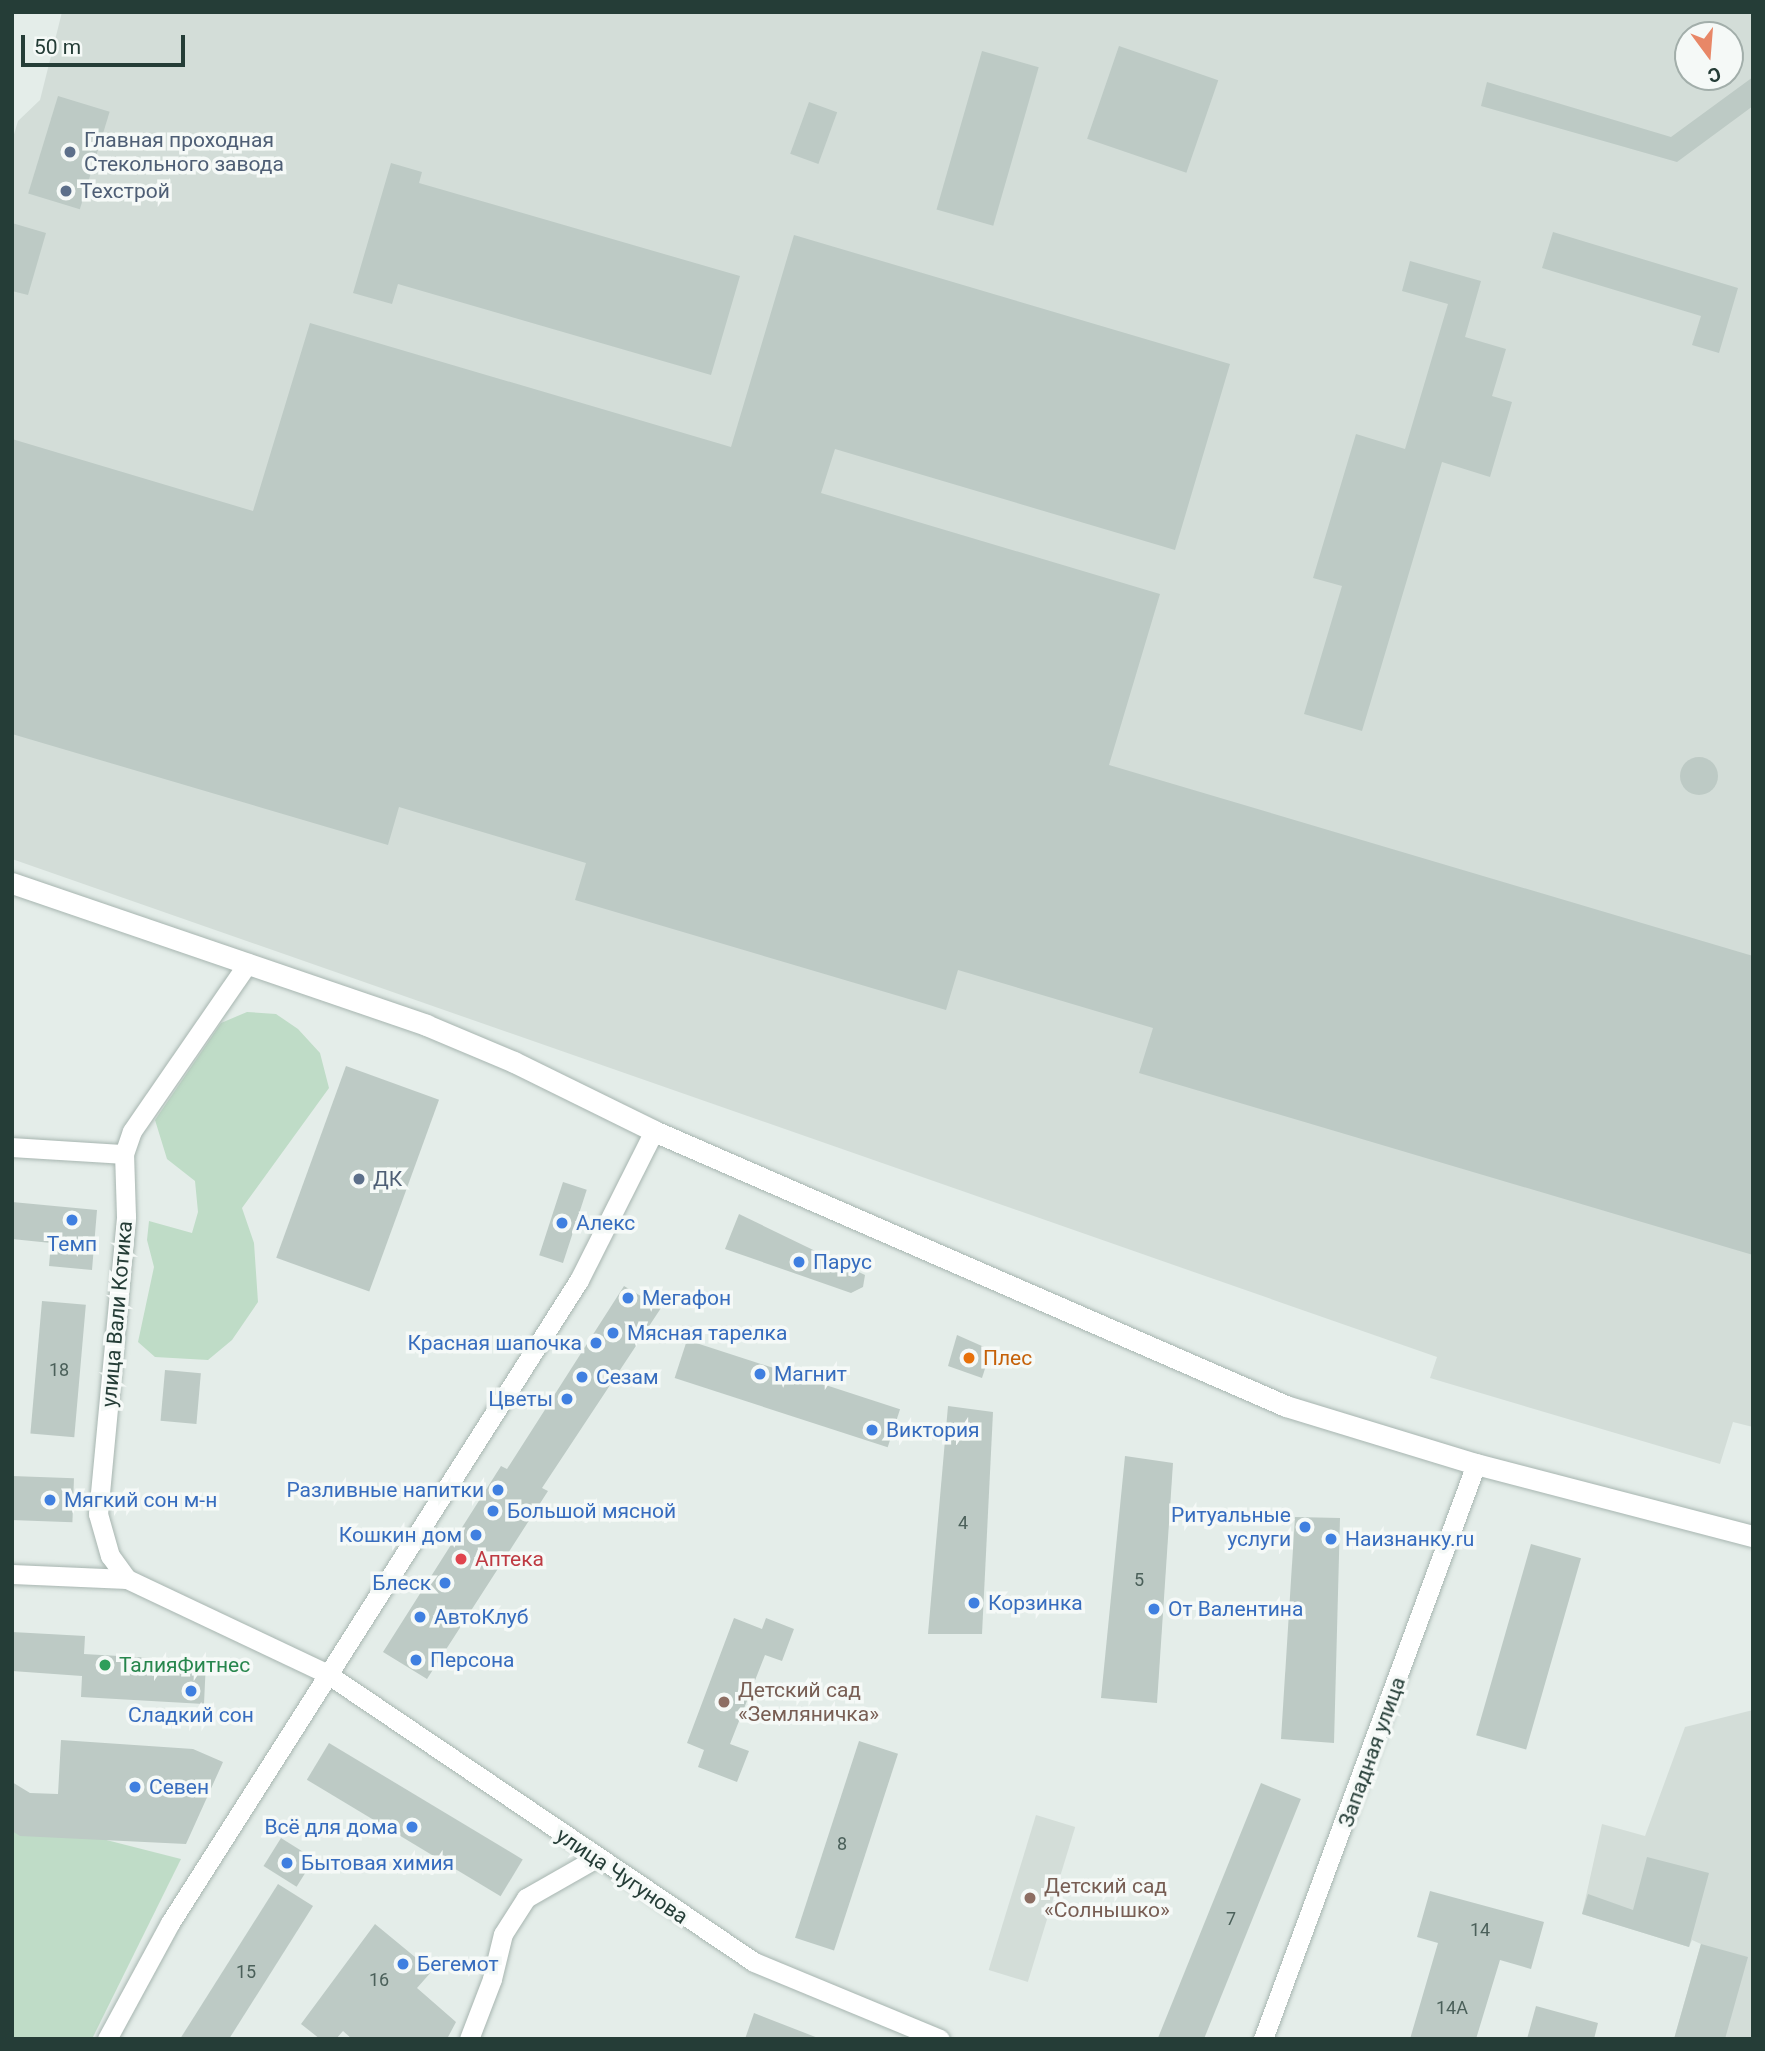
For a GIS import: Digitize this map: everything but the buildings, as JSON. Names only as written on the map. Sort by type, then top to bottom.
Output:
[{"type":"main road","points":[[12,883],[426,1025],[514,1062],[654,1131],[1286,1406],[1476,1464],[1753,1536]]},
{"type":"street","name":"улица Вали Котика","points":[[127,1579],[110,1556],[98,1514],[126,1216],[124,1154],[132,1131],[248,963]]},
{"type":"street","points":[[107,2039],[170,1923],[326,1673],[579,1280],[654,1131]]},
{"type":"street","points":[[12,1147],[124,1154]]},
{"type":"street","name":"Западная улица","points":[[1263,2039],[1476,1464]]},
{"type":"street","points":[[12,1574],[127,1579]]},
{"type":"street","name":"улица Чугунова","points":[[127,1579],[326,1673],[596,1858],[754,1962],[940,2039]]},
{"type":"street","points":[[469,2039],[492,1979],[503,1934],[526,1898],[596,1858]]},
{"type":"shaded area","points":[[62,12],[1753,12],[1753,1427],[1733,1422],[1720,1464],[1430,1378],[1437,1357],[12,859],[12,141],[18,121],[40,100]]},
{"type":"shaded area","points":[[1753,1710],[1753,2039],[1674,2039],[1701,1944],[1692,1940],[1689,1947],[1582,1914],[1602,1824],[1645,1836],[1685,1727]]},
{"type":"shaded area","name":"Детский сад «Солнышко»","points":[[1036,1815],[1075,1827],[1028,1982],[989,1970]]},
{"type":"green space","points":[[247,1012],[276,1014],[298,1029],[320,1053],[329,1088],[242,1208],[254,1243],[258,1302],[232,1340],[208,1360],[155,1357],[138,1342],[154,1267],[147,1240],[149,1221],[192,1233],[198,1212],[195,1181],[167,1159],[155,1120],[221,1023]]},
{"type":"green space","points":[[12,1816],[181,1859],[92,2039],[12,2039]]},
{"type":"place","name":"Главная проходная Стекольного завода","points":[[70,152]]},
{"type":"place","name":"Техстрой","points":[[66,191]]},
{"type":"place","name":"ДК","points":[[359,1179]]},
{"type":"place","name":"Темп","points":[[72,1220]]},
{"type":"place","name":"Алекс","points":[[562,1223]]},
{"type":"place","name":"Парус","points":[[799,1262]]},
{"type":"place","name":"Мегафон","points":[[628,1298]]},
{"type":"place","name":"Мясная тарелка","points":[[613,1333]]},
{"type":"place","name":"Красная шапочка","points":[[596,1343]]},
{"type":"place","name":"Плес","points":[[969,1358]]},
{"type":"place","name":"Магнит","points":[[760,1374]]},
{"type":"place","name":"Сезам","points":[[582,1377]]},
{"type":"place","name":"Цветы","points":[[567,1399]]},
{"type":"place","name":"Виктория","points":[[872,1430]]},
{"type":"place","name":"Разливные напитки","points":[[498,1490]]},
{"type":"place","name":"Мягкий сон м-н","points":[[50,1500]]},
{"type":"place","name":"Большой мясной","points":[[493,1511]]},
{"type":"place","name":"Ритуальные услуги","points":[[1305,1527]]},
{"type":"place","name":"Кошкин дом","points":[[476,1535]]},
{"type":"place","name":"Наизнанку.ru","points":[[1331,1539]]},
{"type":"place","name":"Аптека","points":[[461,1559]]},
{"type":"place","name":"Блеск","points":[[445,1583]]},
{"type":"place","name":"Корзинка","points":[[974,1603]]},
{"type":"place","name":"От Валентина","points":[[1154,1609]]},
{"type":"place","name":"АвтоКлуб","points":[[420,1617]]},
{"type":"place","name":"Персона","points":[[416,1660]]},
{"type":"place","name":"ТалияФитнес","points":[[105,1665]]},
{"type":"place","name":"Сладкий сон","points":[[191,1691]]},
{"type":"place","name":"Детский сад «Земляничка»","points":[[724,1702]]},
{"type":"place","name":"Севен","points":[[135,1787]]},
{"type":"place","name":"Всё для дома","points":[[412,1827]]},
{"type":"place","name":"Бытовая химия","points":[[287,1863]]},
{"type":"place","name":"Детский сад «Солнышко»","points":[[1030,1898]]},
{"type":"place","name":"Бегемот","points":[[403,1964]]}]
